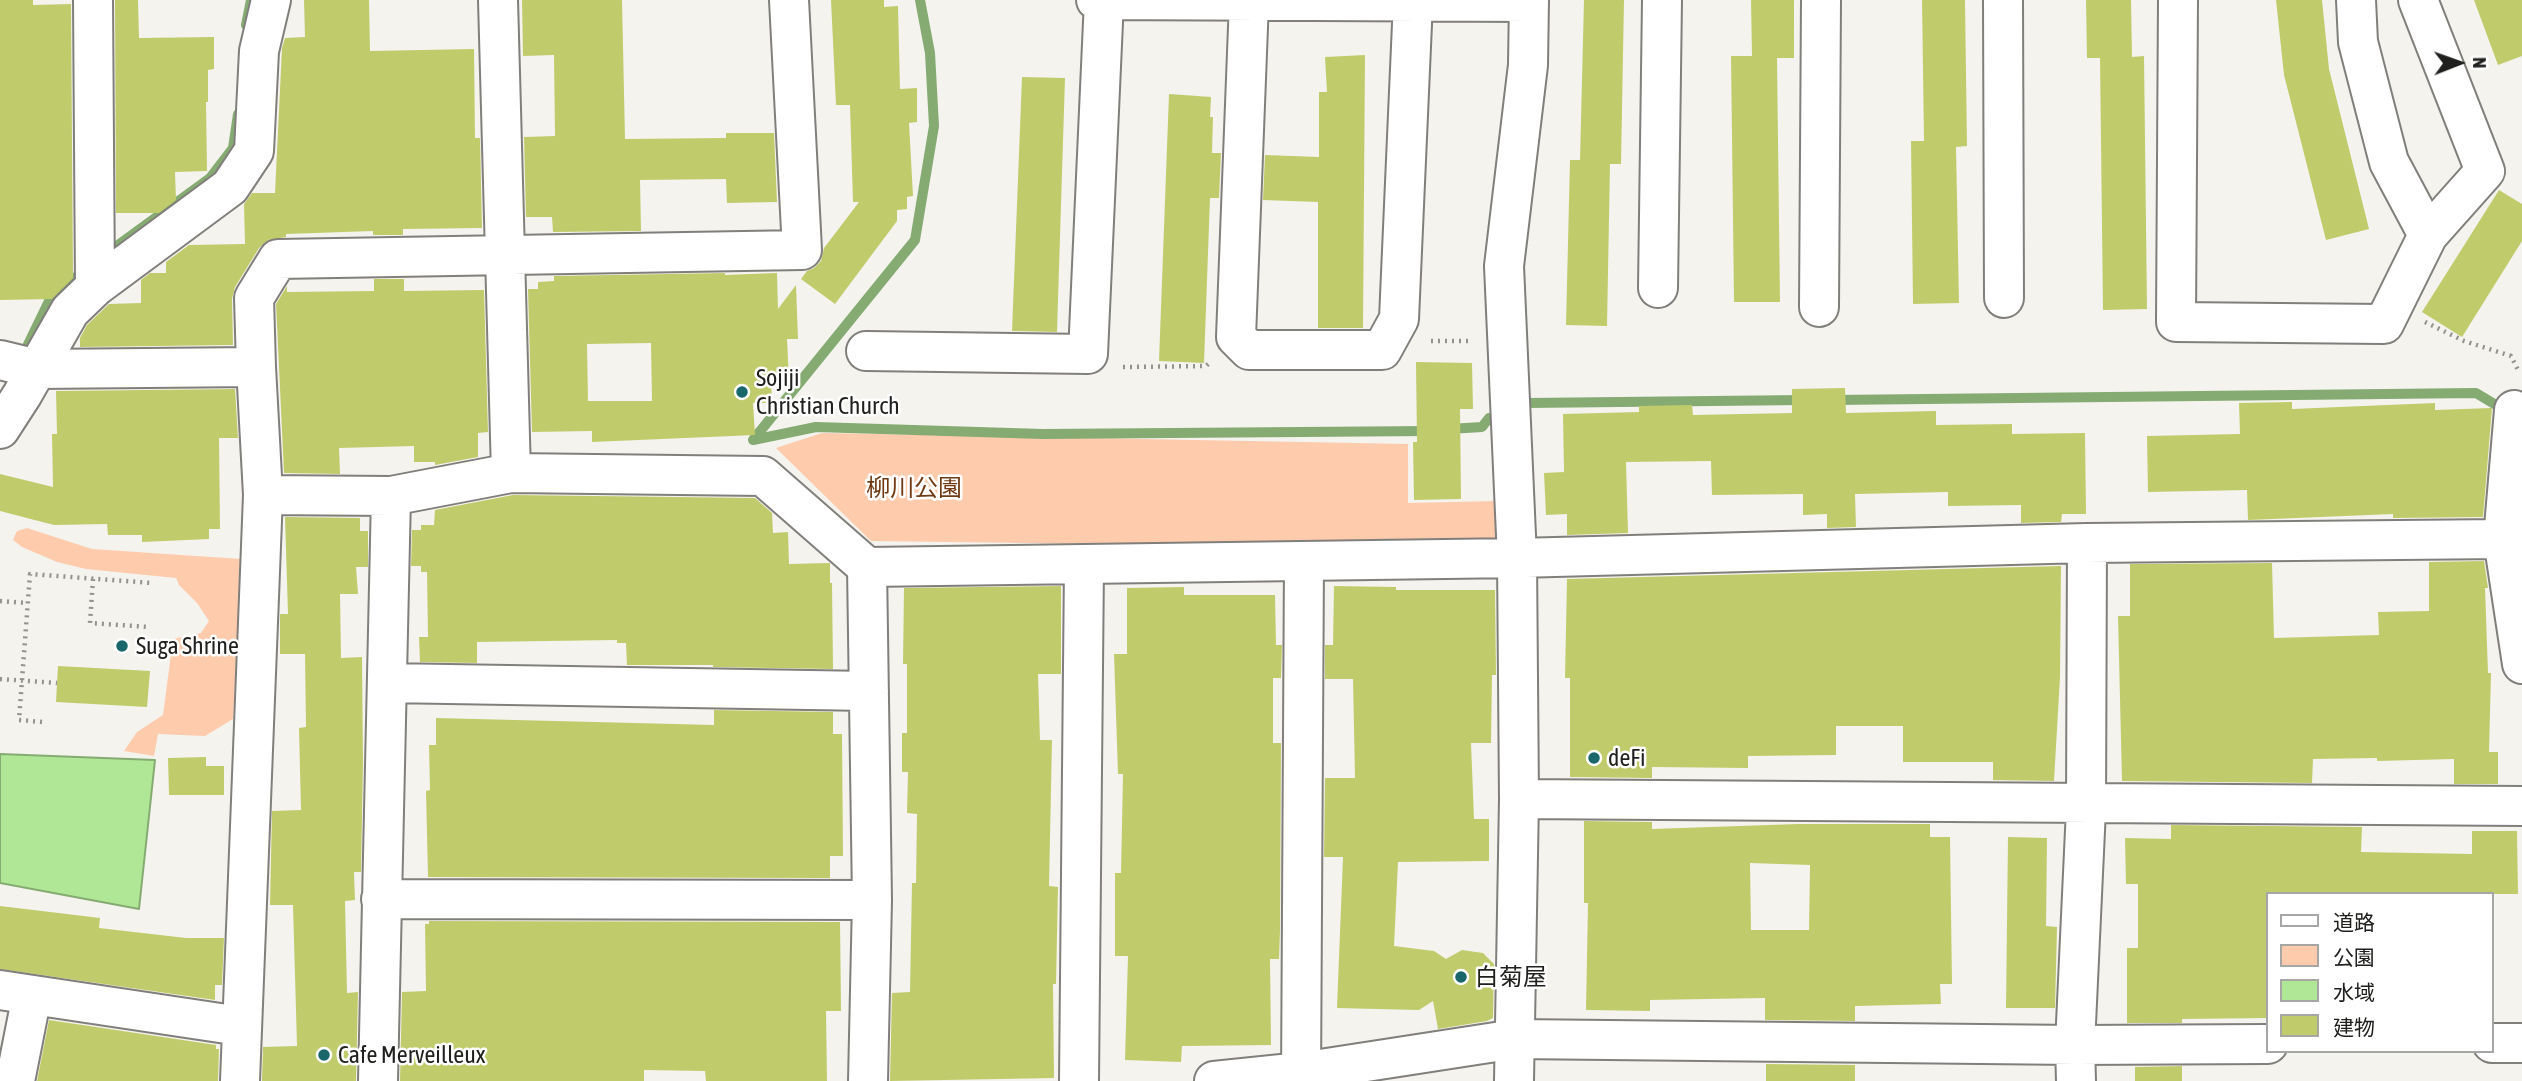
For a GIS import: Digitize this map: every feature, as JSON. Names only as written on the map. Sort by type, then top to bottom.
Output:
[{"type":"street","points":[[93,0],[94,287]]},
{"type":"street","points":[[0,429],[70,311],[94,287],[229,187],[254,150],[258,51],[271,0]]},
{"type":"street","points":[[498,0],[510,474]]},
{"type":"street","points":[[240,1081],[240,1026],[263,495],[254,298],[278,259],[802,250],[789,0]]},
{"type":"street","points":[[1096,0],[1529,1],[1528,65],[1504,266],[1517,558],[1519,799],[1514,1081]]},
{"type":"street","points":[[866,351],[1088,354],[1104,0]]},
{"type":"street","points":[[1658,288],[1662,0]]},
{"type":"street","points":[[1819,307],[1821,0]]},
{"type":"street","points":[[2003,0],[2004,298]]},
{"type":"street","points":[[2178,0],[2176,322],[2384,324],[2428,235],[2485,171],[2418,0]]},
{"type":"street","points":[[2356,0],[2358,42],[2389,162],[2428,235]]},
{"type":"street","points":[[1249,1],[1236,337],[1249,350],[1382,350],[1399,319],[1413,1]]},
{"type":"street","points":[[0,360],[37,369],[256,367]]},
{"type":"street","points":[[2514,410],[2503,539],[2522,664]]},
{"type":"street","points":[[263,495],[391,496],[510,474],[763,476],[867,567],[1517,558],[2087,543],[2503,539]]},
{"type":"street","points":[[378,1081],[391,496]]},
{"type":"street","points":[[2075,1063],[2086,804],[2087,543]]},
{"type":"street","points":[[1301,1077],[1304,561]]},
{"type":"street","points":[[1079,1081],[1084,564]]},
{"type":"street","points":[[867,567],[872,900],[868,1081]]},
{"type":"street","points":[[388,682],[869,691]]},
{"type":"street","points":[[1519,799],[2522,806]]},
{"type":"street","points":[[381,899],[872,900]]},
{"type":"street","points":[[15,1081],[16,993],[240,1026]]},
{"type":"street","points":[[1214,1081],[1301,1077],[1515,1039],[2075,1063],[2266,1044]]},
{"type":"street","points":[[2494,1043],[2522,1043]]},
{"type":"path","points":[[2384,324],[2419,319],[2464,341],[2511,356],[2520,374],[2514,410]]},
{"type":"path","points":[[1088,354],[1105,367],[1206,366],[1236,337]]},
{"type":"path","points":[[1387,341],[1508,341]]},
{"type":"path","points":[[43,722],[19,720],[30,574],[152,583]]},
{"type":"path","points":[[93,579],[90,623],[149,627]]},
{"type":"path","points":[[0,601],[28,603]]},
{"type":"path","points":[[0,679],[57,683]]},
{"type":"green space","name":"柳川公園","points":[[822,433],[1408,444],[1408,503],[1496,501],[1497,535],[1486,549],[871,541],[776,448]]},
{"type":"green space","points":[[27,528],[92,549],[241,559],[233,719],[205,736],[158,734],[154,756],[124,751],[137,732],[163,715],[173,639],[201,633],[209,621],[176,578],[86,569],[57,562],[22,547],[13,540],[17,531]]},
{"type":"water","points":[[0,754],[155,760],[139,909],[0,883]]},
{"type":"building","points":[[0,0],[33,0],[33,5],[71,4],[73,278],[52,299],[0,300]]},
{"type":"building","points":[[115,0],[138,0],[139,38],[214,37],[214,69],[208,70],[206,102],[207,171],[175,172],[176,200],[159,213],[116,213]]},
{"type":"building","points":[[304,0],[369,0],[370,51],[474,49],[475,138],[480,138],[482,228],[403,229],[403,235],[373,235],[373,231],[286,234],[286,237],[268,240],[259,248],[235,287],[232,299],[233,345],[80,347],[80,338],[87,325],[109,304],[141,303],[141,280],[150,273],[166,273],[166,262],[189,245],[245,244],[244,204],[252,193],[275,193],[282,48],[285,38],[305,37]]},
{"type":"building","points":[[522,0],[622,0],[625,139],[726,138],[726,133],[774,133],[777,202],[727,203],[726,179],[640,180],[641,231],[553,232],[552,217],[526,217],[524,137],[555,136],[554,55],[523,56]]},
{"type":"building","points":[[831,0],[884,0],[884,7],[898,6],[900,89],[917,88],[917,122],[909,123],[913,196],[907,197],[907,209],[897,210],[897,221],[835,304],[801,279],[821,261],[824,248],[859,202],[853,202],[850,105],[836,105]]},
{"type":"building","points":[[1584,0],[1624,0],[1621,164],[1610,164],[1607,326],[1566,325],[1570,160],[1580,160]]},
{"type":"building","points":[[1751,0],[1794,0],[1794,58],[1777,58],[1780,302],[1734,302],[1731,56],[1752,56]]},
{"type":"building","points":[[1922,0],[1965,0],[1967,146],[1956,147],[1959,303],[1913,304],[1911,141],[1924,141]]},
{"type":"building","points":[[2086,0],[2131,0],[2132,57],[2144,56],[2147,309],[2103,310],[2100,58],[2087,58]]},
{"type":"building","points":[[2276,0],[2322,0],[2329,69],[2369,229],[2326,240],[2284,75]]},
{"type":"building","points":[[2474,0],[2522,0],[2522,56],[2498,65]]},
{"type":"building","points":[[1365,55],[1363,328],[1318,328],[1318,202],[1263,200],[1265,155],[1319,157],[1319,92],[1327,92],[1325,57]]},
{"type":"building","points":[[1022,77],[1065,78],[1057,332],[1012,331]]},
{"type":"building","points":[[1169,94],[1211,97],[1212,153],[1221,153],[1219,198],[1210,198],[1204,363],[1159,361]]},
{"type":"building","points":[[2499,190],[2522,204],[2522,241],[2462,337],[2422,312]]},
{"type":"building","points":[[777,273],[778,309],[796,285],[798,339],[787,339],[789,380],[771,381],[772,403],[753,403],[755,435],[592,442],[592,431],[532,432],[528,289],[538,289],[538,282],[554,281],[554,276]],"holes":[[[651,343],[652,401],[588,401],[587,344]]]},
{"type":"building","points":[[374,279],[404,279],[404,291],[484,290],[488,432],[478,433],[478,457],[435,465],[435,462],[414,462],[414,446],[339,448],[340,474],[284,473],[276,304],[287,286],[287,292],[374,291]]},
{"type":"building","points":[[1416,362],[1472,363],[1473,409],[1460,409],[1461,499],[1414,500],[1413,442],[1417,442]]},
{"type":"building","points":[[1845,388],[1846,413],[1936,411],[1936,425],[2012,424],[2012,434],[2085,433],[2086,514],[2062,514],[2061,522],[2021,523],[2021,505],[1948,506],[1948,492],[1855,494],[1856,527],[1827,528],[1827,514],[1803,515],[1803,494],[1712,495],[1711,461],[1626,462],[1628,533],[1567,535],[1567,514],[1546,515],[1544,473],[1564,472],[1563,414],[1639,412],[1639,406],[1692,405],[1693,415],[1792,413],[1792,389]]},
{"type":"building","points":[[235,389],[238,438],[219,438],[220,529],[209,529],[209,539],[142,542],[142,535],[108,535],[107,524],[54,525],[0,511],[0,474],[53,487],[52,434],[57,434],[56,391]]},
{"type":"building","points":[[2292,402],[2292,409],[2435,403],[2435,410],[2492,408],[2483,517],[2393,518],[2393,514],[2248,520],[2247,490],[2148,492],[2147,436],[2240,434],[2239,403]]},
{"type":"building","points":[[513,495],[755,498],[772,513],[773,533],[788,532],[789,564],[830,563],[833,669],[627,665],[626,643],[617,643],[617,640],[477,642],[477,663],[420,662],[419,637],[428,637],[427,572],[421,572],[421,566],[411,566],[412,530],[421,530],[421,525],[434,525],[435,510]]},
{"type":"building","points":[[285,517],[360,518],[360,531],[368,531],[368,567],[356,567],[358,594],[340,594],[341,658],[362,657],[361,872],[354,872],[355,900],[345,901],[347,993],[358,992],[356,1081],[262,1081],[263,1047],[297,1046],[293,905],[270,905],[272,811],[301,810],[299,728],[306,727],[305,654],[280,654],[280,614],[288,614]]},
{"type":"building","points":[[2484,561],[2488,588],[2485,588],[2488,673],[2491,673],[2489,752],[2498,752],[2498,784],[2454,784],[2454,759],[2377,761],[2377,758],[2313,759],[2312,783],[2122,781],[2118,616],[2130,616],[2130,564],[2272,563],[2274,638],[2379,635],[2378,612],[2429,611],[2429,562]]},
{"type":"building","points":[[2061,566],[2060,677],[2054,781],[1993,780],[1993,762],[1903,762],[1903,726],[1836,726],[1836,755],[1748,756],[1748,768],[1652,767],[1652,778],[1570,777],[1570,678],[1565,678],[1567,579]]},
{"type":"building","points":[[1061,586],[1061,674],[1038,674],[1040,740],[1052,740],[1049,886],[1058,887],[1056,984],[1053,984],[1054,1078],[890,1081],[892,993],[910,992],[912,883],[916,883],[917,814],[907,813],[908,772],[902,772],[902,733],[907,733],[907,664],[903,664],[904,588]]},
{"type":"building","points":[[1334,586],[1396,587],[1396,590],[1495,590],[1496,675],[1492,675],[1491,743],[1471,743],[1474,819],[1489,819],[1489,861],[1398,862],[1394,946],[1434,951],[1446,959],[1462,950],[1483,953],[1494,964],[1493,1018],[1487,1021],[1438,1029],[1433,1001],[1419,1010],[1337,1008],[1343,857],[1324,857],[1325,778],[1355,778],[1353,679],[1325,679],[1325,645],[1333,645]]},
{"type":"building","points":[[1184,587],[1184,595],[1275,595],[1276,645],[1282,645],[1281,678],[1273,678],[1273,743],[1281,743],[1280,931],[1279,959],[1270,959],[1271,1045],[1182,1046],[1181,1062],[1125,1060],[1128,956],[1115,956],[1115,873],[1121,873],[1123,774],[1118,774],[1114,654],[1127,654],[1127,588]]},
{"type":"building","points":[[58,666],[150,671],[147,707],[56,702]]},
{"type":"building","points":[[714,710],[833,712],[833,734],[842,734],[843,856],[830,856],[830,878],[428,877],[426,791],[430,790],[429,745],[436,745],[436,718],[714,725]]},
{"type":"building","points":[[206,757],[206,766],[224,766],[224,795],[169,795],[168,758]]},
{"type":"building","points":[[1584,821],[1652,822],[1652,829],[1798,824],[1930,824],[1930,837],[1950,837],[1952,984],[1940,984],[1941,1004],[1855,1006],[1855,1021],[1765,1020],[1765,998],[1650,1000],[1650,1011],[1586,1010],[1588,903],[1584,903]],"holes":[[[1750,863],[1810,865],[1809,930],[1751,930]]]},
{"type":"building","points":[[2171,825],[2362,827],[2361,852],[2472,854],[2472,831],[2517,831],[2518,894],[2266,892],[2266,1018],[2127,1023],[2127,948],[2138,948],[2138,884],[2126,884],[2125,838],[2171,839]]},
{"type":"building","points":[[2008,837],[2047,838],[2046,926],[2057,927],[2055,1008],[2006,1008]]},
{"type":"building","points":[[0,906],[100,918],[99,928],[186,938],[224,938],[222,985],[215,985],[215,1000],[0,969]]},
{"type":"building","points":[[429,921],[840,922],[841,1011],[826,1011],[827,1081],[706,1081],[705,1071],[644,1070],[644,1081],[400,1081],[402,992],[426,991],[425,924],[429,924]]},
{"type":"building","points":[[49,1020],[216,1045],[216,1049],[219,1049],[218,1081],[37,1081]]},
{"type":"building","points":[[1766,1064],[1855,1065],[1855,1081],[1766,1081]]},
{"type":"building","points":[[2182,1066],[2182,1081],[2135,1081],[2135,1067]]},
{"type":"waterway","points":[[246,25],[251,0]]},
{"type":"waterway","points":[[920,0],[930,53],[934,126],[915,240],[753,440],[816,427],[1043,434],[1429,431]]},
{"type":"waterway","points":[[103,256],[210,178],[233,148],[238,114]]},
{"type":"waterway","points":[[22,357],[51,297],[85,270]]},
{"type":"waterway","points":[[1834,400],[2476,393],[2506,411]]},
{"type":"waterway","points":[[1527,403],[1804,400]]},
{"type":"waterway","points":[[1449,429],[1482,427],[1489,418]]},
{"type":"place","name":"Sojiji Christian Church","points":[[742,392]]},
{"type":"place","name":"Suga Shrine","points":[[122,646]]},
{"type":"place","name":"deFi","points":[[1594,758]]},
{"type":"place","name":"白菊屋","points":[[1461,977]]},
{"type":"place","name":"Cafe Merveilleux","points":[[324,1055]]}]
